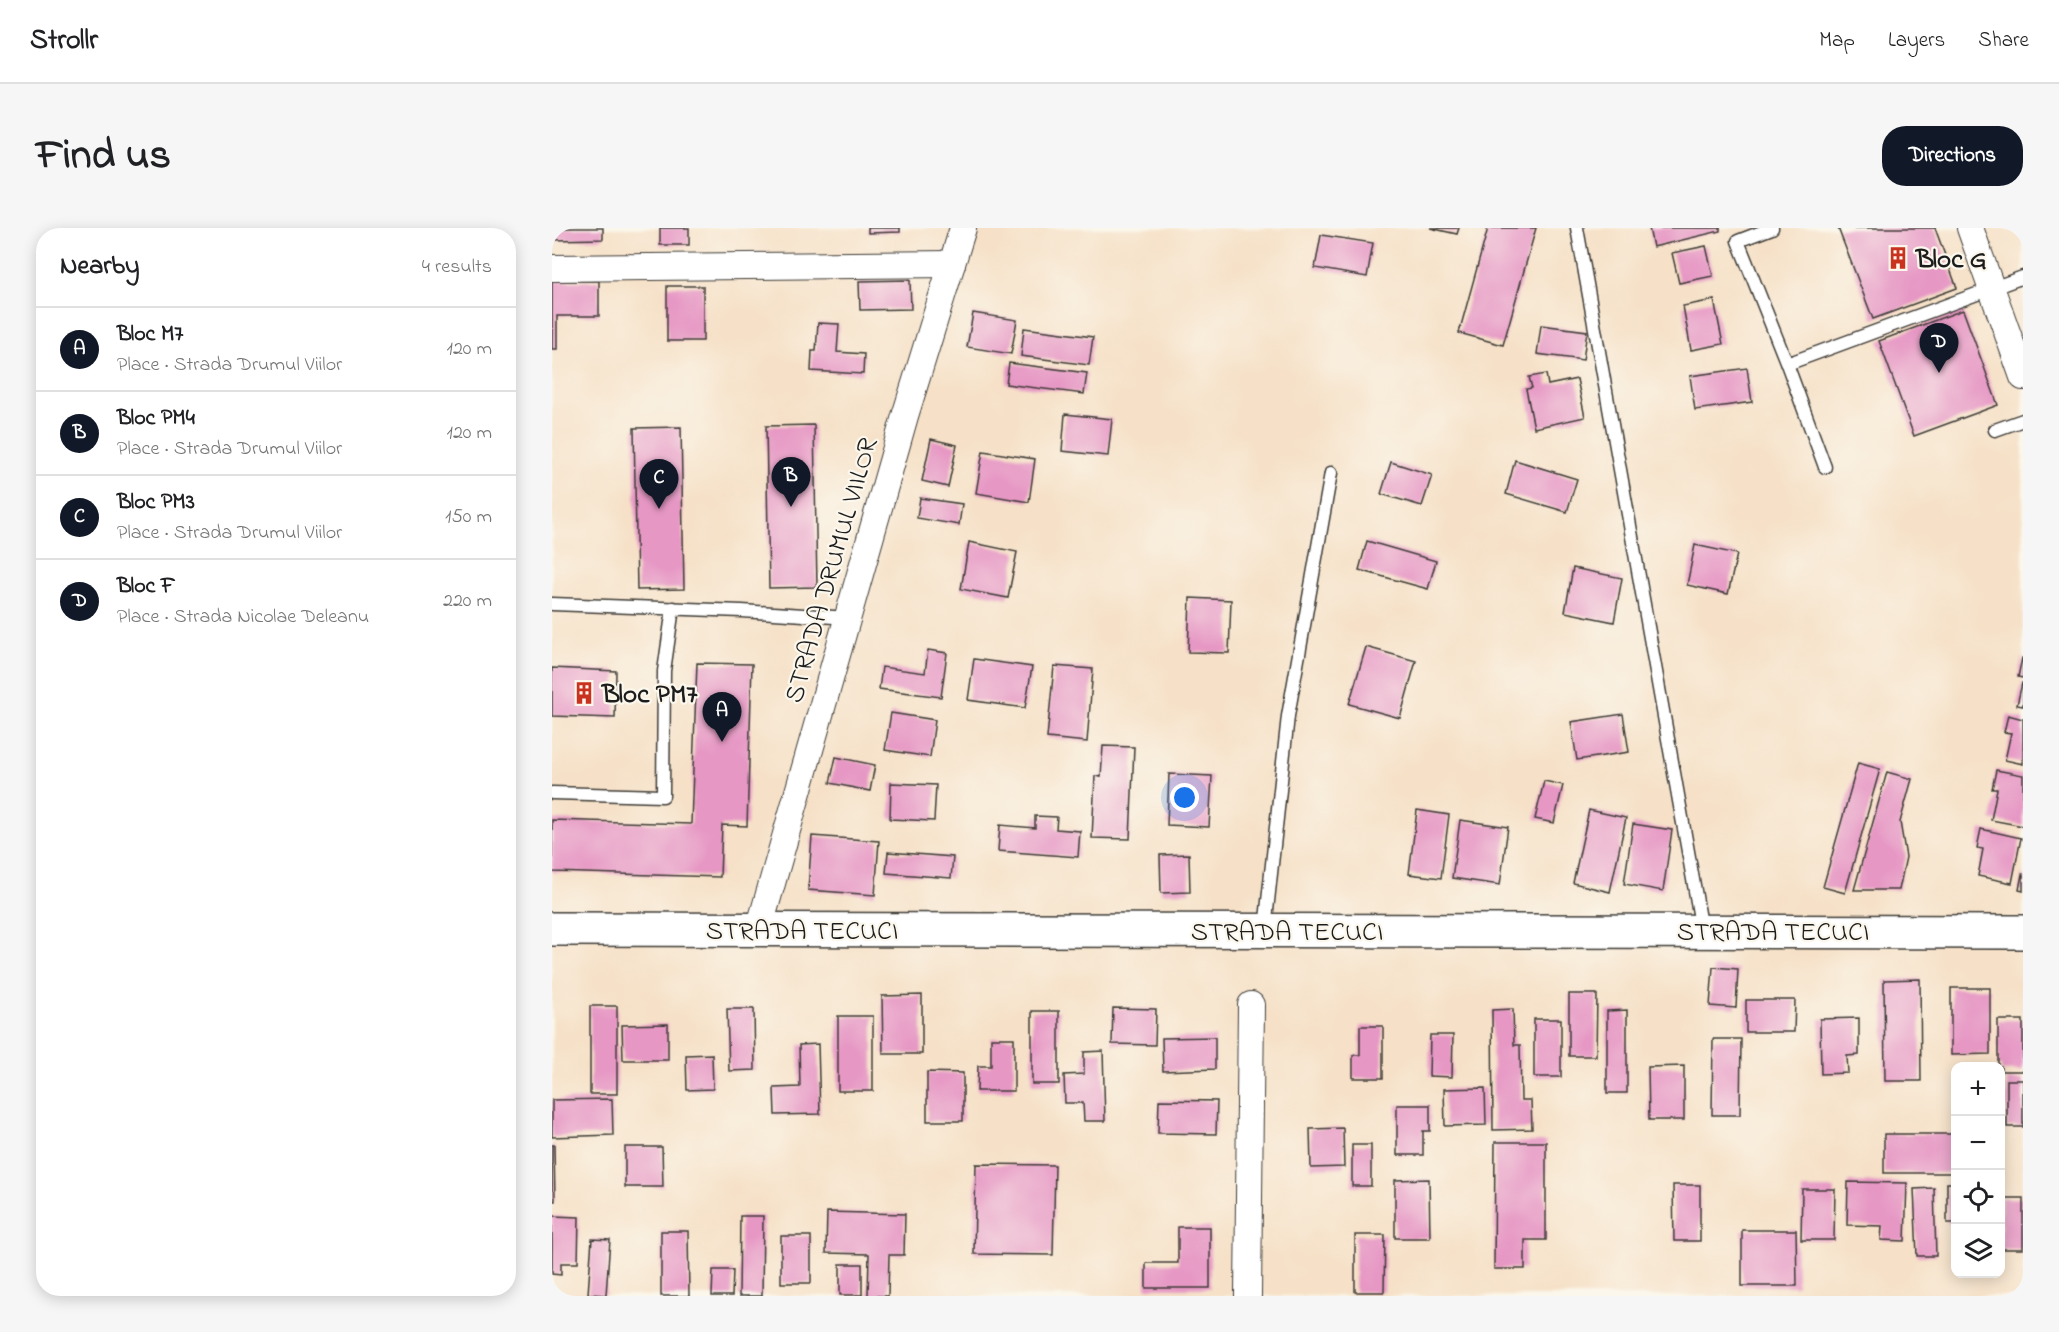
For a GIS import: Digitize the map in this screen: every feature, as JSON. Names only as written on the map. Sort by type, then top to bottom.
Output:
[{"type":"main road","name":"STRADA TECUCI","points":[[552,929],[2023,932]]},
{"type":"street","name":"STRADA DRUMUL VIILOR","points":[[759,929],[905,416],[963,228]]},
{"type":"street","points":[[1970,228],[2023,377]]},
{"type":"street","points":[[552,268],[952,264]]},
{"type":"street","points":[[1248,1296],[1251,1005]]},
{"type":"lane","points":[[1577,228],[1702,931]]},
{"type":"lane","points":[[1772,228],[1738,241],[1825,467]]},
{"type":"lane","points":[[1787,364],[2023,277]]},
{"type":"lane","points":[[1995,430],[2023,420]]},
{"type":"lane","points":[[1265,931],[1288,716],[1331,473]]},
{"type":"lane","points":[[552,604],[849,618]]},
{"type":"lane","points":[[552,793],[663,796],[664,671],[673,608]]},
{"type":"building","points":[[552,228],[603,228],[603,239],[552,240]]},
{"type":"building","points":[[660,228],[689,228],[689,245],[660,245]]},
{"type":"building","points":[[868,228],[900,228],[900,232],[868,233]]},
{"type":"building","points":[[1430,228],[1459,228],[1457,234]]},
{"type":"building","points":[[1488,228],[1536,228],[1503,345],[1459,333]]},
{"type":"building","points":[[1649,228],[1720,228],[1720,231],[1653,247]]},
{"type":"building","name":"Bloc G","points":[[1838,228],[1935,228],[1957,288],[1873,319]]},
{"type":"building","points":[[2018,228],[2023,228],[2023,241]]},
{"type":"building","points":[[1321,235],[1373,243],[1367,277],[1315,268]]},
{"type":"building","points":[[1706,246],[1713,276],[1679,283],[1672,253]]},
{"type":"building","points":[[910,280],[911,309],[860,310],[859,281]]},
{"type":"building","points":[[552,281],[599,281],[599,316],[557,316],[557,349],[552,349]]},
{"type":"building","points":[[667,286],[703,286],[703,341],[667,341]]},
{"type":"building","points":[[1714,300],[1723,344],[1691,350],[1683,306]]},
{"type":"building","points":[[1963,310],[1998,405],[1914,436],[1879,341]]},
{"type":"building","points":[[973,313],[1017,320],[1011,354],[967,347]]},
{"type":"building","points":[[818,323],[839,324],[837,352],[864,354],[863,374],[811,371],[812,351],[816,351]]},
{"type":"building","points":[[1541,325],[1587,331],[1583,360],[1537,354]]},
{"type":"building","points":[[1024,328],[1093,337],[1089,365],[1021,356]]},
{"type":"building","points":[[1009,363],[1087,373],[1084,394],[1006,384]]},
{"type":"building","points":[[1747,368],[1752,402],[1695,410],[1690,376]]},
{"type":"building","points":[[1546,374],[1548,385],[1577,379],[1585,417],[1534,428],[1526,389],[1532,388],[1529,377]]},
{"type":"building","points":[[1065,414],[1112,419],[1108,456],[1062,451]]},
{"type":"building","points":[[814,425],[817,587],[769,588],[766,426]]},
{"type":"building","points":[[681,427],[684,589],[637,590],[634,428]]},
{"type":"building","points":[[931,439],[957,445],[948,487],[922,481]]},
{"type":"building","points":[[983,451],[1035,459],[1029,502],[976,493]]},
{"type":"building","points":[[1515,460],[1577,479],[1567,512],[1506,494]]},
{"type":"building","points":[[1391,462],[1432,475],[1422,506],[1381,494]]},
{"type":"building","points":[[920,498],[962,504],[959,525],[917,518]]},
{"type":"building","points":[[1367,541],[1436,561],[1428,589],[1359,570]]},
{"type":"building","points":[[969,542],[1017,552],[1008,598],[961,589]]},
{"type":"building","points":[[1695,545],[1737,554],[1728,594],[1687,585]]},
{"type":"building","points":[[1573,568],[1622,578],[1614,622],[1565,612]]},
{"type":"building","points":[[1190,598],[1231,600],[1229,653],[1188,652]]},
{"type":"building","points":[[1366,647],[1416,661],[1400,718],[1349,704]]},
{"type":"building","points":[[928,650],[947,653],[941,697],[879,689],[882,667],[925,673]]},
{"type":"building","points":[[2023,658],[2023,678],[2018,677]]},
{"type":"building","points":[[974,659],[1032,667],[1025,708],[968,700]]},
{"type":"building","points":[[697,663],[752,664],[747,826],[722,825],[720,877],[552,872],[552,820],[691,824]]},
{"type":"building","points":[[1054,666],[1093,669],[1087,742],[1047,738]]},
{"type":"building","name":"Bloc PM7","points":[[552,668],[616,671],[615,718],[552,716]]},
{"type":"building","points":[[2023,683],[2023,706],[2017,705]]},
{"type":"building","points":[[891,713],[935,720],[930,757],[885,750]]},
{"type":"building","points":[[1623,714],[1629,752],[1577,760],[1571,722]]},
{"type":"building","points":[[2008,715],[2023,719],[2023,764],[2005,760],[2011,733],[2004,732]]},
{"type":"building","points":[[1103,746],[1134,747],[1130,839],[1092,838],[1095,776],[1101,777]]},
{"type":"building","points":[[836,757],[875,765],[870,791],[830,783]]},
{"type":"building","points":[[1858,763],[1880,769],[1845,893],[1823,887]]},
{"type":"building","points":[[1996,770],[2023,775],[2023,826],[1991,820],[1997,789],[1992,789]]},
{"type":"building","points":[[1887,772],[1912,779],[1900,822],[1906,857],[1899,890],[1854,890]]},
{"type":"building","points":[[1169,774],[1212,776],[1209,827],[1167,825]]},
{"type":"building","points":[[1544,781],[1563,785],[1554,823],[1535,819]]},
{"type":"building","points":[[891,783],[936,785],[934,821],[890,819]]},
{"type":"building","points":[[1417,810],[1449,815],[1441,878],[1409,874]]},
{"type":"building","points":[[1589,810],[1626,818],[1610,892],[1573,883]]},
{"type":"building","points":[[1035,816],[1057,817],[1056,829],[1080,831],[1078,857],[998,851],[1000,825],[1035,828]]},
{"type":"building","points":[[1460,820],[1508,827],[1500,885],[1452,878]]},
{"type":"building","points":[[1633,824],[1672,830],[1663,891],[1624,884]]},
{"type":"building","points":[[1981,829],[2021,838],[2012,883],[1978,876],[1983,849],[1977,848]]},
{"type":"building","points":[[812,836],[879,841],[875,895],[808,890]]},
{"type":"building","points":[[888,852],[953,857],[951,878],[886,873]]},
{"type":"building","points":[[1189,854],[1190,892],[1161,893],[1160,855]]},
{"type":"building","points":[[2023,874],[2023,891],[2019,890]]},
{"type":"building","points":[[1713,967],[1738,969],[1736,1008],[1710,1006]]},
{"type":"building","points":[[1920,979],[1921,1081],[1885,1081],[1884,980]]},
{"type":"building","points":[[1951,988],[1990,988],[1990,1054],[1951,1055]]},
{"type":"building","points":[[1569,994],[1597,994],[1596,1056],[1569,1056]]},
{"type":"building","points":[[922,995],[922,1054],[883,1054],[882,996]]},
{"type":"building","points":[[1746,1000],[1795,1000],[1794,1032],[1746,1032]]},
{"type":"building","points":[[590,1006],[617,1006],[617,1094],[590,1094]]},
{"type":"building","points":[[1113,1008],[1156,1009],[1155,1045],[1112,1044]]},
{"type":"building","points":[[727,1009],[754,1009],[755,1070],[729,1071]]},
{"type":"building","points":[[1513,1009],[1514,1045],[1520,1045],[1521,1100],[1531,1100],[1532,1129],[1493,1130],[1492,1010]]},
{"type":"building","points":[[1627,1010],[1627,1093],[1607,1093],[1607,1011]]},
{"type":"building","points":[[1032,1011],[1059,1011],[1059,1084],[1032,1084]]},
{"type":"building","points":[[838,1016],[873,1016],[873,1091],[838,1091]]},
{"type":"building","points":[[1859,1018],[1859,1055],[1847,1056],[1848,1073],[1821,1074],[1820,1019]]},
{"type":"building","points":[[1534,1019],[1561,1019],[1561,1077],[1534,1077]]},
{"type":"building","points":[[1998,1020],[2023,1020],[2023,1071],[2005,1071],[2005,1062],[1998,1062]]},
{"type":"building","points":[[668,1024],[668,1060],[623,1060],[622,1025]]},
{"type":"building","points":[[1360,1026],[1383,1026],[1383,1078],[1353,1078],[1353,1055],[1360,1055]]},
{"type":"building","points":[[1430,1035],[1453,1035],[1452,1077],[1429,1076]]},
{"type":"building","points":[[1215,1037],[1215,1069],[1163,1071],[1162,1038]]},
{"type":"building","points":[[991,1038],[1014,1038],[1014,1091],[977,1091],[978,1066],[991,1066]]},
{"type":"building","points":[[1713,1039],[1741,1039],[1740,1115],[1712,1115]]},
{"type":"building","points":[[818,1044],[820,1114],[775,1115],[774,1088],[800,1087],[799,1045]]},
{"type":"building","points":[[1103,1051],[1105,1121],[1084,1121],[1083,1103],[1065,1103],[1064,1075],[1084,1074],[1084,1052]]},
{"type":"building","points":[[712,1054],[713,1089],[687,1090],[686,1055]]},
{"type":"building","points":[[1684,1066],[1684,1120],[1649,1120],[1648,1067]]},
{"type":"building","points":[[927,1072],[963,1073],[963,1121],[927,1121]]},
{"type":"building","points":[[2007,1080],[2023,1080],[2023,1127],[2007,1127]]},
{"type":"building","points":[[1485,1088],[1486,1125],[1445,1126],[1444,1089]]},
{"type":"building","points":[[612,1099],[613,1135],[552,1137],[552,1100]]},
{"type":"building","points":[[1159,1100],[1217,1101],[1216,1134],[1158,1133]]},
{"type":"building","points":[[1397,1105],[1430,1105],[1430,1131],[1423,1131],[1423,1155],[1397,1155]]},
{"type":"building","points":[[1343,1128],[1344,1167],[1311,1168],[1310,1129]]},
{"type":"building","points":[[1884,1134],[1951,1134],[1951,1173],[1884,1173]]},
{"type":"building","points":[[1495,1142],[1546,1142],[1546,1240],[1525,1240],[1525,1269],[1494,1269]]},
{"type":"building","points":[[552,1145],[554,1145],[555,1201],[552,1201]]},
{"type":"building","points":[[1352,1145],[1371,1145],[1371,1186],[1352,1186]]},
{"type":"building","points":[[625,1147],[662,1147],[663,1187],[625,1187]]},
{"type":"building","points":[[976,1164],[1055,1165],[1053,1255],[974,1254]]},
{"type":"building","points":[[1429,1179],[1430,1238],[1395,1238],[1395,1180]]},
{"type":"building","points":[[1848,1182],[1907,1183],[1905,1241],[1881,1240],[1882,1226],[1847,1225]]},
{"type":"building","points":[[1947,1183],[1951,1183],[1951,1223],[1947,1223]]},
{"type":"building","points":[[1673,1185],[1700,1185],[1700,1241],[1674,1241]]},
{"type":"building","points":[[1934,1188],[1936,1256],[1917,1256],[1914,1189]]},
{"type":"building","points":[[1802,1189],[1835,1189],[1834,1240],[1801,1240]]},
{"type":"building","points":[[2005,1198],[2023,1198],[2023,1249],[2005,1249]]},
{"type":"building","points":[[827,1212],[905,1214],[904,1255],[889,1255],[888,1296],[868,1296],[869,1254],[826,1253]]},
{"type":"building","points":[[552,1216],[579,1217],[578,1263],[561,1263],[561,1275],[552,1274]]},
{"type":"building","points":[[740,1216],[763,1216],[762,1296],[739,1296]]},
{"type":"building","points":[[1178,1227],[1210,1227],[1210,1288],[1146,1288],[1146,1263],[1178,1263]]},
{"type":"building","points":[[1742,1230],[1796,1230],[1797,1286],[1742,1286]]},
{"type":"building","points":[[661,1231],[688,1231],[689,1296],[661,1296]]},
{"type":"building","points":[[1355,1235],[1385,1235],[1384,1292],[1355,1292]]},
{"type":"building","points":[[781,1236],[811,1236],[811,1283],[781,1283]]},
{"type":"building","points":[[592,1239],[610,1240],[606,1295],[588,1294]]},
{"type":"building","points":[[840,1264],[862,1264],[862,1295],[840,1295]]},
{"type":"building","points":[[713,1270],[733,1270],[732,1296],[712,1296]]},
{"type":"place","name":"Bloc G","points":[[1898,258]]},
{"type":"place","name":"Bloc F","points":[[1939,373]]},
{"type":"place","name":"Bloc PM4","points":[[791,507]]},
{"type":"place","name":"Bloc PM3","points":[[659,509]]},
{"type":"place","name":"Bloc PM7","points":[[584,693]]},
{"type":"place","name":"Bloc M7","points":[[722,742]]}]
